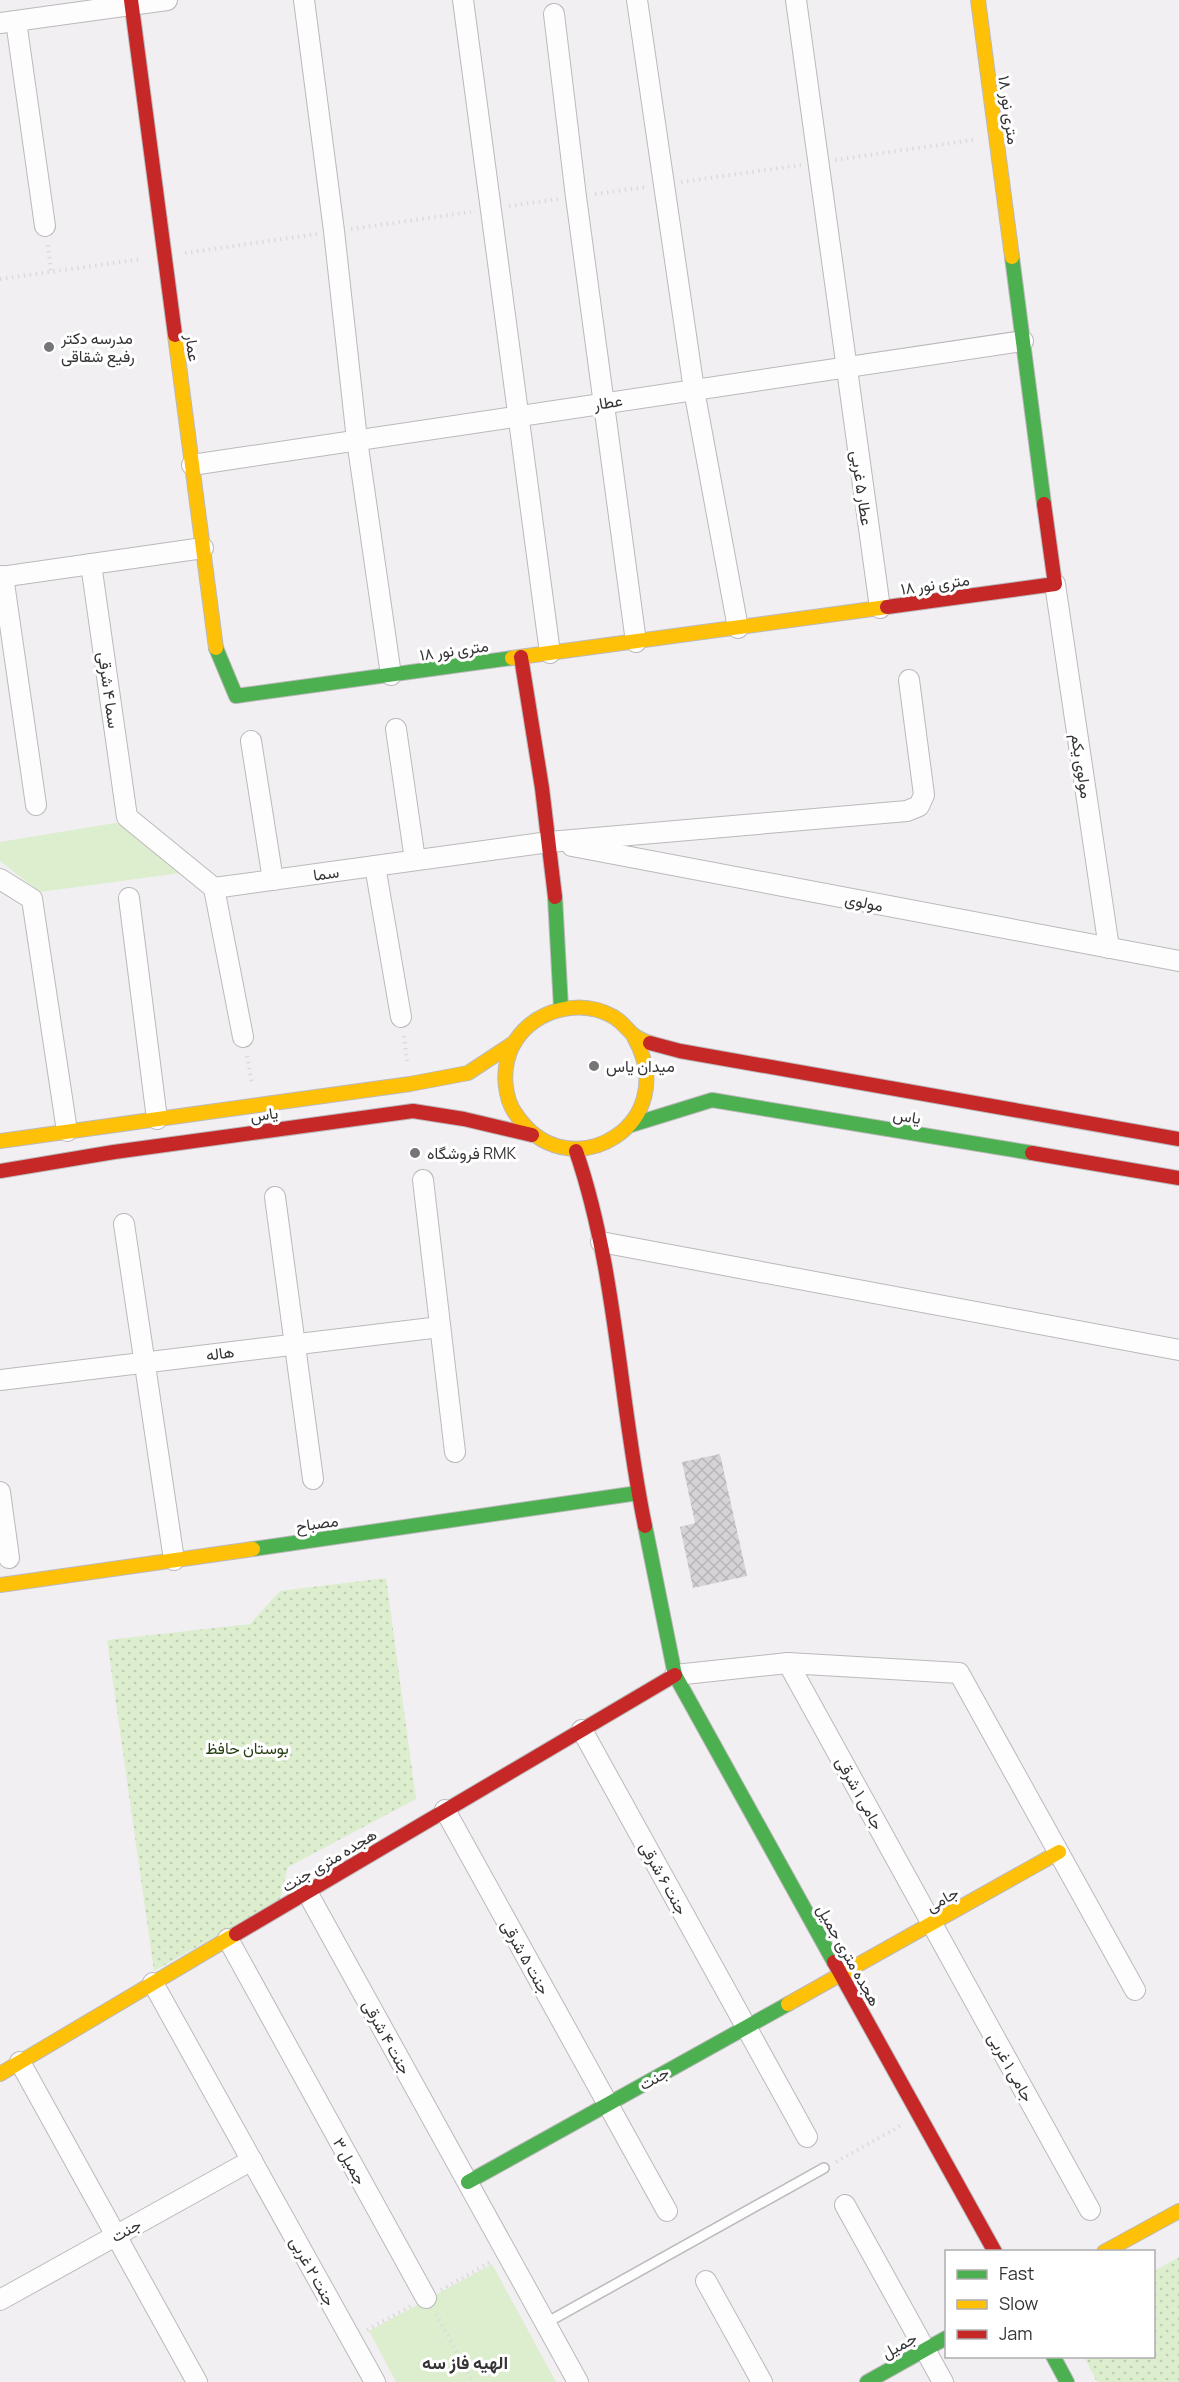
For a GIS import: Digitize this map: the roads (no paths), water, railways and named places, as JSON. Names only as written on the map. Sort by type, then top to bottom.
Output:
[{"type":"street","points":[[45,226],[8,22],[131,2],[167,0]]},
{"type":"street","points":[[304,0],[334,231],[357,440],[391,675]]},
{"type":"street","points":[[463,0],[550,653]]},
{"type":"street","points":[[636,0],[694,390],[738,628]]},
{"type":"street","name":"عطار ۵ غربی","points":[[796,0],[880,608]]},
{"type":"street","name":"۱۸ متری نور","points":[[236,696],[1055,584],[978,0]]},
{"type":"street","name":"عمار","points":[[131,2],[216,648],[236,696]]},
{"type":"street","points":[[554,14],[576,197],[636,642]]},
{"type":"street","name":"عطار","points":[[192,465],[1023,340]]},
{"type":"street","points":[[36,805],[2,576],[203,548]]},
{"type":"street","name":"سما ۴ شرقی","points":[[91,564],[127,817],[214,888]]},
{"type":"street","name":"مولوی یکم","points":[[1055,584],[1109,948]]},
{"type":"street","points":[[521,657],[549,842],[561,961],[561,1008]]},
{"type":"street","name":"سما","points":[[214,888],[549,842],[907,811],[919,806],[924,795],[909,680]]},
{"type":"street","points":[[396,729],[415,860]]},
{"type":"street","points":[[251,741],[273,880]]},
{"type":"street","name":"مولوی","points":[[549,842],[1179,962]]},
{"type":"street","points":[[375,866],[401,1017]]},
{"type":"street","points":[[0,879],[32,899],[67,1131]]},
{"type":"street","points":[[214,888],[243,1037]]},
{"type":"street","points":[[129,898],[157,1119]]},
{"type":"street","points":[[561,1008],[588,1008],[615,1018],[634,1037],[645,1058],[648,1082],[643,1104],[631,1125],[616,1138],[597,1148],[576,1151],[553,1147],[532,1135],[511,1108],[505,1075],[515,1042],[534,1020],[561,1008]]},
{"type":"street","name":"یاس","points":[[634,1037],[680,1051],[1179,1139]]},
{"type":"street","name":"یاس","points":[[0,1141],[410,1084],[468,1073],[515,1042]]},
{"type":"street","name":"یاس","points":[[631,1125],[712,1100],[1179,1178]]},
{"type":"street","name":"یاس","points":[[0,1171],[114,1152],[413,1111],[464,1119],[532,1135]]},
{"type":"street","points":[[576,1151],[591,1195],[601,1242],[638,1493],[675,1675],[788,1664],[959,1673],[1135,1990]]},
{"type":"street","points":[[423,1180],[455,1452]]},
{"type":"street","points":[[275,1197],[313,1479]]},
{"type":"street","points":[[124,1224],[174,1560]]},
{"type":"street","points":[[601,1242],[1179,1350]]},
{"type":"street","name":"هاله","points":[[0,1380],[440,1327]]},
{"type":"street","points":[[0,1492],[9,1558]]},
{"type":"street","name":"مصباح","points":[[0,1585],[638,1493]]},
{"type":"street","name":"جامی ۱ شرقی","points":[[788,1664],[932,1923]]},
{"type":"street","name":"هجده متری جنت","points":[[0,2074],[675,1675]]},
{"type":"street","name":"هجده متری جمیل","points":[[675,1675],[994,2250]]},
{"type":"street","name":"جنت ۶ شرقی","points":[[582,1730],[807,2137]]},
{"type":"street","name":"جنت ۵ شرقی","points":[[445,1810],[667,2211]]},
{"type":"street","name":"جامی","points":[[841,1974],[1059,1852]]},
{"type":"street","name":"جنت ۴ شرقی","points":[[307,1892],[578,2382]]},
{"type":"street","name":"جامی ۱ غربی","points":[[932,1923],[1090,2210]]},
{"type":"street","name":"جمیل ۳","points":[[228,1939],[426,2298]]},
{"type":"street","name":"جنت","points":[[468,2182],[841,1974]]},
{"type":"street","name":"جنت ۲ غربی","points":[[153,1983],[375,2382]]},
{"type":"street","points":[[20,2062],[197,2382]]},
{"type":"street","name":"جنت","points":[[0,2300],[252,2160]]},
{"type":"street","points":[[845,2205],[943,2382]]},
{"type":"street","points":[[1108,2250],[1179,2211]]},
{"type":"street","points":[[706,2281],[762,2382]]},
{"type":"street","name":"جمیل","points":[[867,2382],[945,2339]]},
{"type":"street","points":[[1054,2358],[1067,2382]]},
{"type":"lane","points":[[546,2323],[824,2168]]},
{"type":"place","name":"مدرسه دکتر رفیع شقاقی","points":[[49,347]]},
{"type":"place","name":"میدان یاس","points":[[594,1066]]},
{"type":"place","name":"فروشگاه RMK","points":[[415,1153]]},
{"type":"district","name":"الهیه فاز سه","points":[[465,2363]]},
{"type":"park label","name":"بوستان حافظ","points":[[247,1748]]}]
